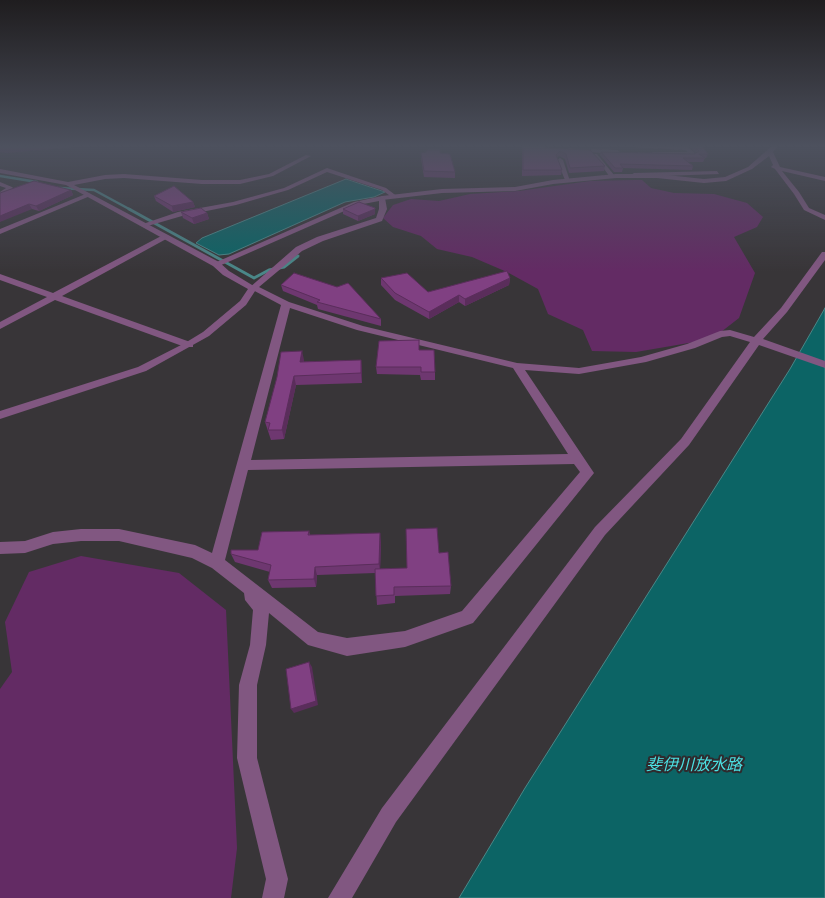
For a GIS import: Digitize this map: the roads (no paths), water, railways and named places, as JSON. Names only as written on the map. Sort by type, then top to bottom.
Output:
[{"type":"street","points":[[73,187],[216,264],[226,273],[253,288],[286,304],[360,328],[517,366],[579,371],[642,360],[691,346],[720,334],[730,333],[778,347],[825,365]]},
{"type":"street","points":[[144,225],[181,214],[234,204],[288,187]]},
{"type":"street","points":[[381,187],[395,197]]},
{"type":"street","points":[[216,264],[356,203],[442,190],[515,189],[527,187]]},
{"type":"street","points":[[792,187],[806,208],[825,218]]},
{"type":"street","points":[[0,232],[88,195]]},
{"type":"street","points":[[0,415],[142,369],[189,345],[206,334],[243,303],[253,288],[299,249],[320,239],[379,218],[383,210],[382,198]]},
{"type":"street","points":[[0,326],[165,236]]},
{"type":"street","points":[[339,898],[389,815],[600,531],[685,442],[756,340],[784,310],[825,254]]},
{"type":"street","points":[[0,277],[51,297],[189,345]]},
{"type":"street","points":[[216,563],[286,304]]},
{"type":"street","points":[[0,548],[24,546],[53,538],[81,535],[119,535],[195,552],[216,563],[314,639],[348,647],[405,639],[467,617],[587,473],[517,366]]},
{"type":"street","points":[[242,465],[578,459]]},
{"type":"street","points":[[246,587],[261,608],[258,645],[248,685],[247,758],[277,879],[273,898]]},
{"type":"lane","points":[[0,194],[10,188],[7,187]]},
{"type":"water","points":[[327,187],[370,187],[385,192],[374,197],[345,202],[229,254],[219,255],[196,243],[202,238]]},
{"type":"water","name":"斐伊川放水路","points":[[825,308],[825,898],[459,898],[525,788],[790,369]]},
{"type":"waterway","points":[[60,188],[94,190],[131,210]]},
{"type":"waterway","points":[[129,209],[254,278],[269,270],[284,267],[298,256]]}]
